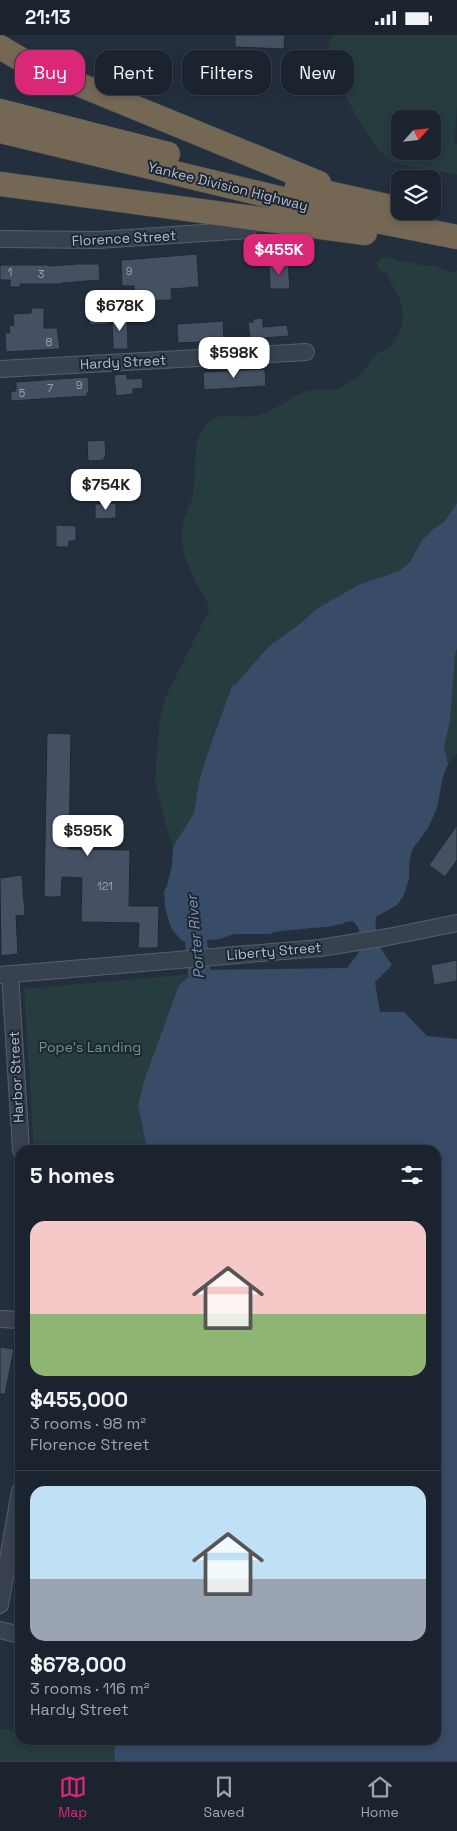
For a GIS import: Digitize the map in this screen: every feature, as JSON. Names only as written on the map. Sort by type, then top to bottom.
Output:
[{"type":"highway","points":[[0,47],[15,55]]},
{"type":"highway","points":[[0,57],[15,60]]},
{"type":"highway","points":[[85,86],[362,201]]},
{"type":"highway","name":"Yankee Division Highway","points":[[0,111],[270,180],[391,207]]},
{"type":"highway","name":"Yankee Division Highway","points":[[0,131],[351,215],[454,231]]},
{"type":"highway","points":[[1,184],[363,232],[454,231]]},
{"type":"highway","points":[[429,220],[454,231]]},
{"type":"street","name":"Florence Street","points":[[0,239],[98,241],[248,230]]},
{"type":"street","name":"Hardy Street","points":[[0,369],[306,352]]},
{"type":"street","name":"Liberty Street","points":[[5,975],[320,948],[457,923]]},
{"type":"street","name":"Harbor Street","points":[[5,975],[21,1145]]},
{"type":"street","points":[[0,1319],[15,1320]]},
{"type":"street","points":[[0,1605],[15,1520]]},
{"type":"street","points":[[0,1630],[15,1634]]},
{"type":"green space","points":[[332,35],[457,35],[457,107],[454,143],[457,144],[457,175],[441,172],[441,170],[430,170],[404,165],[391,160],[441,160],[441,110],[391,110],[391,160],[389,159],[374,143],[345,95],[354,95],[354,50],[328,50]]},
{"type":"green space","points":[[382,257],[388,257],[399,262],[406,261],[424,266],[431,265],[451,272],[457,271],[457,503],[444,522],[428,533],[410,562],[399,571],[358,585],[322,606],[269,646],[236,684],[232,686],[199,782],[194,813],[173,847],[155,782],[159,724],[165,698],[210,608],[189,567],[182,546],[183,523],[193,495],[198,441],[209,420],[222,416],[255,416],[269,411],[306,391],[333,390],[343,387],[365,369],[375,355],[391,345],[399,333],[403,313],[400,299],[386,273],[378,268],[377,262]]},
{"type":"green space","points":[[457,648],[457,753],[448,764],[444,748],[450,721]]},
{"type":"green space","name":"Pope's Landing","points":[[192,974],[179,985],[145,1078],[138,1104],[146,1145],[34,1145],[24,989]]},
{"type":"green space","points":[[0,1729],[15,1730],[15,1745],[116,1745],[114,1747],[115,1761],[0,1761]]},
{"type":"water","points":[[457,503],[457,648],[450,721],[444,748],[448,764],[443,776],[437,808],[428,828],[412,850],[409,864],[409,879],[403,897],[397,905],[376,917],[378,943],[392,965],[375,982],[380,1012],[404,1012],[427,1036],[457,1039],[457,1761],[115,1761],[114,1747],[116,1745],[441,1745],[441,1145],[146,1145],[138,1104],[145,1078],[179,985],[197,970],[347,968],[358,953],[360,935],[353,921],[329,927],[305,928],[270,934],[234,934],[220,939],[185,942],[171,928],[165,907],[164,891],[172,865],[173,847],[194,813],[199,782],[232,686],[236,684],[269,646],[318,608],[358,585],[399,571],[410,562],[422,540],[444,522]]},
{"type":"building","points":[[235,35],[285,35],[284,49],[235,47]]},
{"type":"building","points":[[197,254],[199,287],[171,289],[172,300],[135,301],[134,286],[122,286],[121,260]]},
{"type":"building","points":[[288,262],[290,289],[270,289],[269,263]]},
{"type":"building","points":[[99,264],[100,280],[62,284],[20,284],[20,287],[10,287],[10,280],[0,280],[0,265],[49,266]]},
{"type":"building","points":[[31,308],[44,308],[44,328],[57,328],[60,349],[6,352],[5,333],[10,333],[9,326],[14,325],[13,314],[31,313]]},
{"type":"building","points":[[108,308],[109,324],[90,325],[89,310]]},
{"type":"building","points":[[127,314],[128,349],[113,349],[112,315]]},
{"type":"building","points":[[263,318],[263,327],[287,325],[289,336],[250,339],[248,322],[253,322],[253,319]]},
{"type":"building","points":[[223,321],[224,341],[178,343],[177,324]]},
{"type":"building","points":[[265,369],[266,386],[204,390],[203,372]]},
{"type":"building","points":[[127,374],[127,379],[142,378],[143,388],[133,389],[133,394],[116,396],[114,375]]},
{"type":"building","points":[[88,377],[89,393],[87,393],[87,396],[11,401],[11,391],[16,391],[16,382]]},
{"type":"building","points":[[105,440],[106,457],[104,457],[104,460],[88,461],[87,441]]},
{"type":"building","points":[[116,503],[116,518],[95,519],[95,504]]},
{"type":"building","points":[[56,525],[76,526],[76,541],[69,541],[69,547],[56,547]]},
{"type":"building","points":[[47,733],[71,734],[69,849],[130,850],[129,906],[159,906],[158,948],[138,948],[139,923],[81,922],[82,878],[62,877],[61,897],[44,897]]},
{"type":"building","points":[[457,825],[457,860],[445,877],[429,865]]},
{"type":"building","points":[[22,875],[25,915],[16,916],[18,954],[1,956],[0,878]]},
{"type":"building","points":[[457,960],[457,981],[434,985],[431,965]]},
{"type":"building","points":[[0,1347],[14,1349],[5,1394],[0,1394]]},
{"type":"waterway","name":"Porter River","points":[[193,911],[202,1001]]}]
